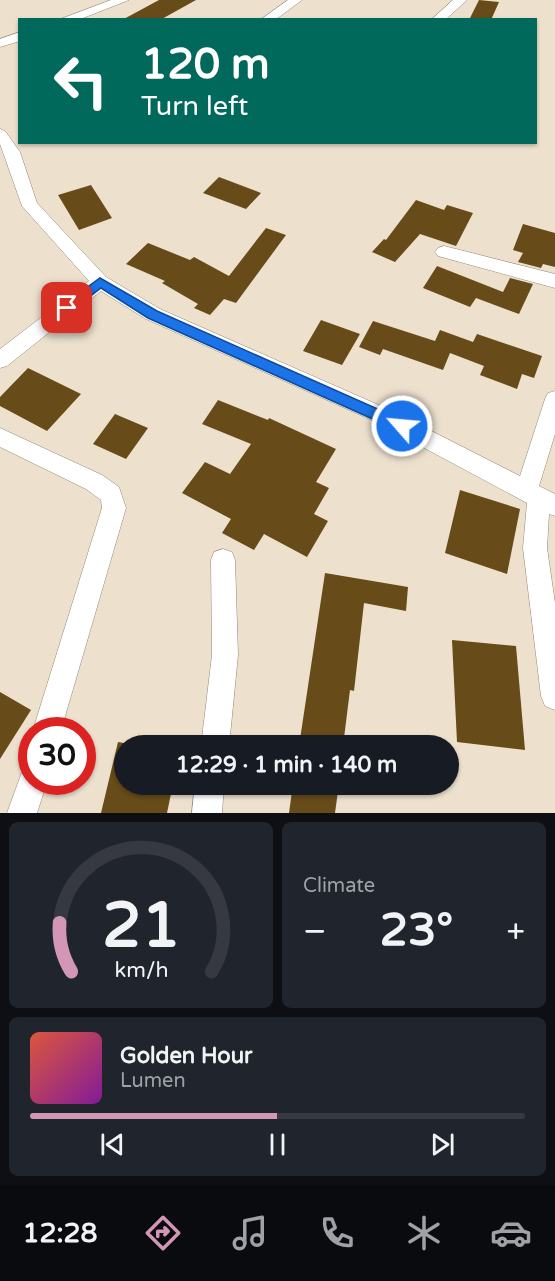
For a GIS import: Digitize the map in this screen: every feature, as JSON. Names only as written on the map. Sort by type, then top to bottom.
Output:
[{"type":"street","points":[[67,18],[90,4],[123,0]]},
{"type":"street","points":[[269,18],[296,0]]},
{"type":"street","points":[[439,18],[461,0]]},
{"type":"street","points":[[0,43],[18,37]]},
{"type":"street","points":[[0,134],[16,156],[22,193],[30,206],[100,282],[153,314],[383,416],[540,499]]},
{"type":"street","points":[[444,252],[555,281]]},
{"type":"street","points":[[0,360],[100,282]]},
{"type":"street","points":[[555,399],[535,548],[555,696]]},
{"type":"street","points":[[0,437],[94,482],[111,494],[114,508],[51,717]]},
{"type":"street","points":[[216,735],[225,655],[223,560]]},
{"type":"street","points":[[22,813],[28,795]]},
{"type":"street","points":[[207,813],[209,795]]},
{"type":"building","points":[[159,0],[196,0],[164,18],[126,18]]},
{"type":"building","points":[[479,0],[499,2],[492,18],[470,18]]},
{"type":"building","points":[[219,177],[261,193],[246,209],[203,193]]},
{"type":"building","points":[[91,185],[112,218],[79,230],[58,195]]},
{"type":"building","points":[[416,200],[444,210],[447,205],[473,213],[456,246],[420,234],[395,262],[372,252],[384,239],[386,240]]},
{"type":"building","points":[[523,224],[555,233],[555,267],[543,264],[541,268],[518,262],[523,253],[513,250]]},
{"type":"building","points":[[266,228],[286,235],[236,303],[224,299],[210,315],[194,308],[198,304],[162,283],[165,281],[126,264],[148,243],[190,260],[194,257],[229,276]]},
{"type":"building","points":[[437,266],[503,292],[510,278],[533,284],[519,314],[476,298],[470,307],[423,288]]},
{"type":"building","points":[[321,320],[360,334],[342,365],[303,351]]},
{"type":"building","points":[[373,321],[435,341],[440,330],[473,342],[477,334],[542,356],[534,378],[522,374],[517,389],[480,375],[484,366],[450,353],[443,370],[383,349],[380,355],[359,347]]},
{"type":"building","points":[[28,368],[81,394],[47,431],[0,406],[0,397]]},
{"type":"building","points":[[218,400],[268,420],[269,418],[336,449],[316,482],[329,488],[314,514],[328,521],[307,557],[264,534],[254,550],[222,533],[231,519],[182,493],[205,462],[230,474],[251,444],[202,424]]},
{"type":"building","points":[[115,414],[148,428],[126,459],[93,444]]},
{"type":"building","points":[[460,490],[520,509],[507,574],[445,553]]},
{"type":"building","points":[[325,573],[408,587],[406,611],[364,603],[354,691],[350,690],[344,735],[301,735]]},
{"type":"building","points":[[452,640],[516,646],[525,750],[459,742],[459,735],[457,735]]},
{"type":"building","points":[[0,692],[31,710],[27,717],[18,717],[18,731],[0,759]]},
{"type":"building","points":[[114,759],[114,795],[171,795],[167,813],[101,813]]},
{"type":"building","points":[[291,795],[337,795],[335,813],[289,813]]},
{"type":"route","points":[[67,308],[100,282],[153,314],[402,426]]}]
